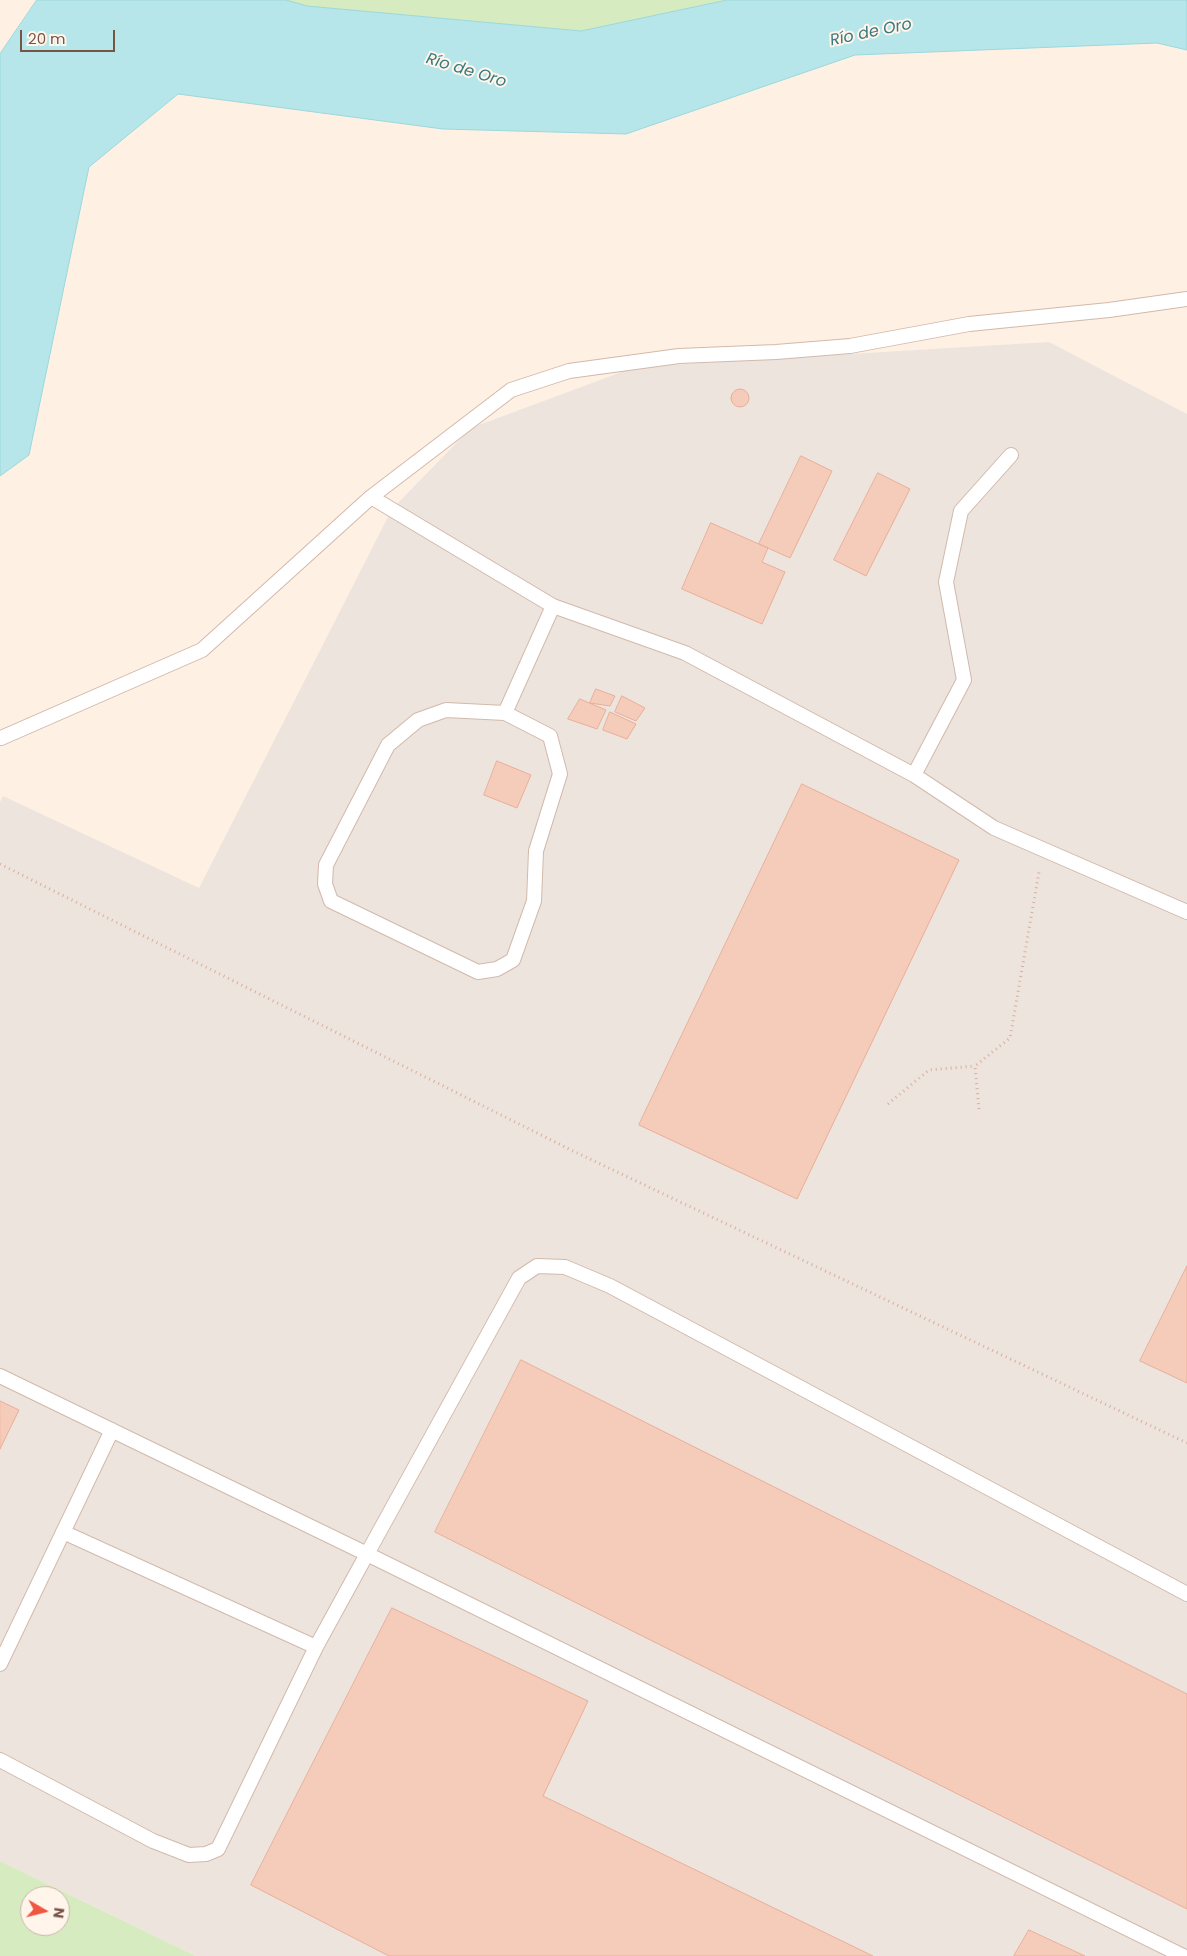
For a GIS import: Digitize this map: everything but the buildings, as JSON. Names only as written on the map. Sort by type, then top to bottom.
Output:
[{"type":"lane","points":[[1,738],[202,650],[371,497],[511,390],[569,371],[679,356],[776,352],[850,346],[969,324],[1109,310],[1187,299]]},
{"type":"lane","points":[[914,775],[964,680],[946,582],[961,511],[1011,456]]},
{"type":"lane","points":[[371,497],[553,606],[685,654],[914,775],[994,828],[1187,912]]},
{"type":"lane","points":[[505,713],[553,606]]},
{"type":"lane","points":[[446,710],[505,713],[550,736],[560,774],[536,851],[534,901],[513,960],[497,969],[478,972],[332,901],[325,884],[326,865],[388,745],[418,720],[446,710]]},
{"type":"lane","points":[[0,1760],[153,1841],[189,1854],[206,1854],[218,1849],[316,1646],[519,1278],[537,1266],[565,1267],[610,1286],[1187,1594]]},
{"type":"lane","points":[[0,1376],[367,1554],[1183,1956]]},
{"type":"lane","points":[[0,1664],[112,1430]]},
{"type":"lane","points":[[63,1532],[316,1646]]},
{"type":"path","points":[[888,1104],[928,1070],[975,1066],[1010,1038],[1042,849]]},
{"type":"path","points":[[0,864],[570,1150],[1187,1443]]},
{"type":"path","points":[[975,1066],[979,1109]]},
{"type":"shaded area","points":[[1049,342],[1187,414],[1187,1956],[196,1956],[70,1895],[70,1886],[52,1886],[0,1861],[0,802],[3,796],[199,888],[392,509],[471,428],[635,367]]},
{"type":"green space","points":[[286,0],[727,0],[581,31],[307,6]]},
{"type":"green space","points":[[0,1861],[52,1886],[20,1886],[20,1936],[70,1936],[70,1895],[196,1956],[0,1956]]},
{"type":"water","name":"Río de Oro","points":[[37,0],[286,0],[307,6],[581,31],[727,0],[1187,0],[1187,50],[1157,43],[855,55],[626,134],[443,129],[178,94],[89,167],[29,455],[0,476],[0,54]]}]
